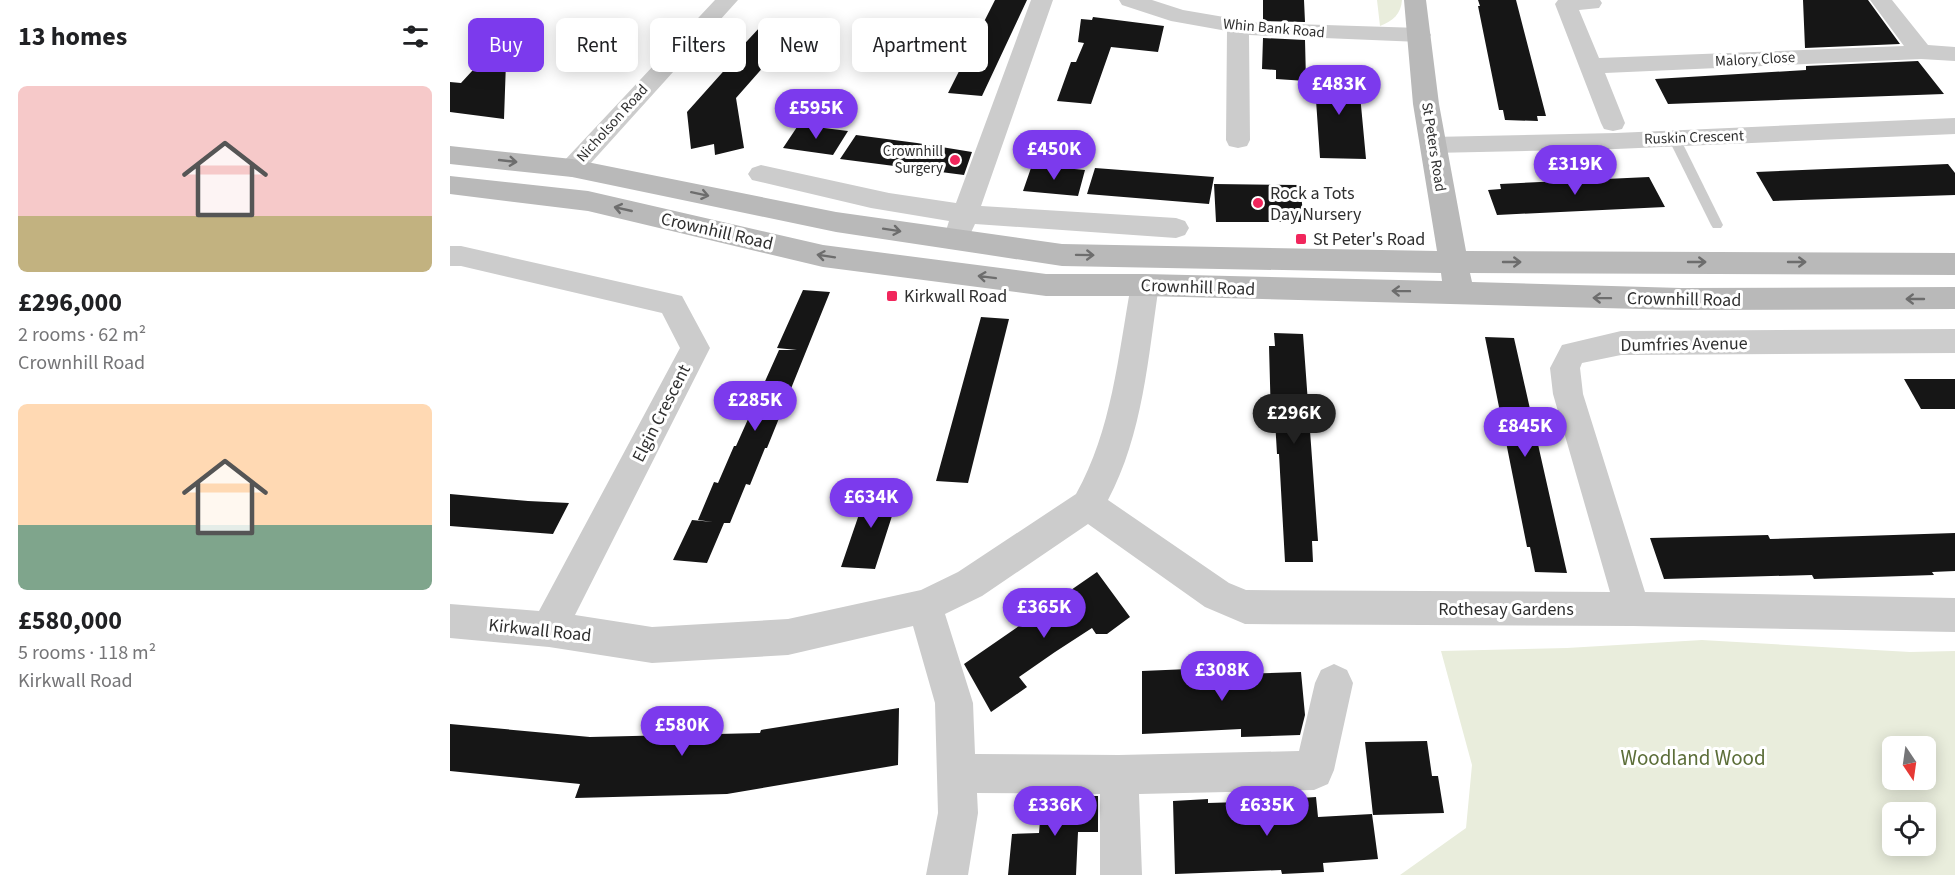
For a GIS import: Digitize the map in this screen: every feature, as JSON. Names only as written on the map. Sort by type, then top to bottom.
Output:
[{"type":"main road","name":"St Peters Road","points":[[1415,0],[1432,145],[1460,293]]},
{"type":"main road","name":"Crownhill Road","points":[[450,155],[572,168],[836,222],[1062,255],[1453,262],[1955,264]]},
{"type":"main road","name":"Crownhill Road","points":[[450,185],[588,201],[823,256],[1046,285],[1145,285],[1703,299],[1955,298]]},
{"type":"street","name":"Nicholson Road","points":[[572,168],[727,0]]},
{"type":"street","points":[[956,241],[1042,0]]},
{"type":"street","name":"Whin Bank Road","points":[[1130,0],[1160,4],[1179,16],[1238,27],[1420,36]]},
{"type":"street","points":[[1881,0],[1921,52]]},
{"type":"street","points":[[1591,3],[1566,4],[1612,123]]},
{"type":"street","points":[[1238,27],[1238,140]]},
{"type":"street","name":"Malory Close","points":[[1589,66],[1921,52],[1955,54]]},
{"type":"street","name":"Ruskin Crescent","points":[[1432,145],[1955,126]]},
{"type":"street","points":[[761,174],[905,206],[965,214],[1059,224],[1176,228]]},
{"type":"street","name":"Elgin Crescent","points":[[450,256],[472,258],[672,304],[695,348],[549,629]]},
{"type":"street","name":"Kirkwall Road","points":[[450,621],[549,629],[652,645],[788,637],[925,606],[970,584],[1088,505],[1100,486],[1119,429],[1145,285]]},
{"type":"street","name":"Dumfries Avenue","points":[[1633,609],[1568,394],[1565,368],[1572,353],[1621,344],[1955,341]]},
{"type":"street","name":"Rothesay Gardens","points":[[1088,505],[1217,595],[1245,607],[1633,609],[1955,615]]},
{"type":"street","points":[[925,606],[954,703],[958,813],[947,875]]},
{"type":"street","points":[[957,773],[1119,775],[1314,770],[1334,683]]},
{"type":"street","points":[[1119,775],[1121,875]]},
{"type":"lane","points":[[1674,138],[1717,225]]},
{"type":"green space","points":[[1377,0],[1402,0],[1395,16],[1380,26]]},
{"type":"green space","name":"Woodland Wood","points":[[1702,640],[1910,652],[1955,651],[1955,875],[1400,875],[1466,828],[1472,765],[1441,651],[1567,648]]},
{"type":"building","points":[[995,0],[1027,0],[982,96],[948,93],[959,72],[988,72],[988,18],[986,18]]},
{"type":"building","points":[[1263,0],[1304,0],[1305,22],[1263,21]]},
{"type":"building","points":[[1478,0],[1516,0],[1546,116],[1537,116],[1538,121],[1505,120],[1503,110],[1499,110]]},
{"type":"building","points":[[1803,0],[1868,0],[1900,44],[1805,48]]},
{"type":"building","points":[[1093,17],[1164,26],[1158,52],[1111,47],[1091,104],[1057,101],[1071,62],[1076,62],[1084,43],[1078,42],[1081,19],[1092,20]]},
{"type":"building","points":[[758,29],[759,72],[736,98],[744,148],[715,155],[714,144],[691,149],[687,112],[723,72],[746,72],[746,42]]},
{"type":"building","points":[[1263,38],[1305,40],[1306,81],[1276,79],[1276,70],[1262,69]]},
{"type":"building","points":[[1918,61],[1944,94],[1668,104],[1655,79],[1806,70],[1806,66]]},
{"type":"building","points":[[1314,71],[1358,73],[1366,159],[1320,158]]},
{"type":"building","points":[[471,72],[506,72],[504,119],[450,112],[450,82],[461,83]]},
{"type":"building","points":[[799,124],[848,131],[833,155],[783,148]]},
{"type":"building","points":[[856,135],[972,152],[964,175],[840,159]]},
{"type":"building","points":[[1948,164],[1955,173],[1955,195],[1773,201],[1756,172]]},
{"type":"building","points":[[1032,165],[1085,170],[1078,196],[1023,191]]},
{"type":"building","points":[[1095,168],[1214,177],[1209,204],[1087,194]]},
{"type":"building","points":[[1649,177],[1665,207],[1497,215],[1488,190],[1501,189],[1500,184]]},
{"type":"building","name":"Rock a Tots Day Nursery","points":[[1214,184],[1300,185],[1304,222],[1216,222]]},
{"type":"building","points":[[803,290],[830,292],[750,485],[746,484],[730,523],[724,523],[707,563],[673,560],[692,520],[713,522],[698,520],[714,482],[718,483],[736,446],[779,350],[797,350],[777,348]]},
{"type":"building","points":[[981,317],[1009,319],[968,483],[936,481]]},
{"type":"building","points":[[1274,333],[1303,334],[1318,541],[1312,541],[1313,562],[1285,562],[1279,454],[1277,454],[1275,420],[1271,420],[1269,346],[1275,346]]},
{"type":"building","points":[[1485,337],[1514,338],[1567,573],[1535,572],[1530,547],[1527,547]]},
{"type":"building","points":[[1904,379],[1955,379],[1955,409],[1921,409]]},
{"type":"building","points":[[868,488],[900,491],[875,569],[841,567]]},
{"type":"building","points":[[450,494],[569,503],[553,534],[450,526]]},
{"type":"building","points":[[1955,533],[1955,571],[1932,572],[1934,575],[1814,579],[1812,575],[1664,579],[1650,538],[1768,535],[1770,539]]},
{"type":"building","points":[[1097,572],[1130,617],[1107,634],[1096,634],[1092,628],[1055,652],[1019,677],[1027,687],[991,712],[964,664]]},
{"type":"building","points":[[1236,667],[1237,674],[1301,672],[1305,715],[1300,735],[1241,737],[1241,729],[1142,734],[1142,671]]},
{"type":"building","points":[[899,708],[898,765],[727,794],[575,798],[580,784],[450,771],[450,724],[590,737],[760,733],[761,730]]},
{"type":"building","points":[[1427,741],[1432,776],[1438,776],[1444,813],[1373,815],[1365,742]]},
{"type":"building","points":[[1042,796],[1098,796],[1098,832],[1078,832],[1076,875],[1008,875],[1012,834],[1039,833]]},
{"type":"building","points":[[1316,797],[1318,817],[1372,814],[1378,859],[1323,863],[1324,872],[1282,874],[1281,870],[1175,874],[1173,801],[1208,799],[1208,803]]},
{"type":"place","name":"Crownhill Surgery","points":[[955,160]]},
{"type":"place","name":"Rock a Tots Day Nursery","points":[[1258,203]]},
{"type":"place","name":"St Peter's Road","points":[[1301,239]]},
{"type":"place","name":"Kirkwall Road","points":[[892,296]]}]
